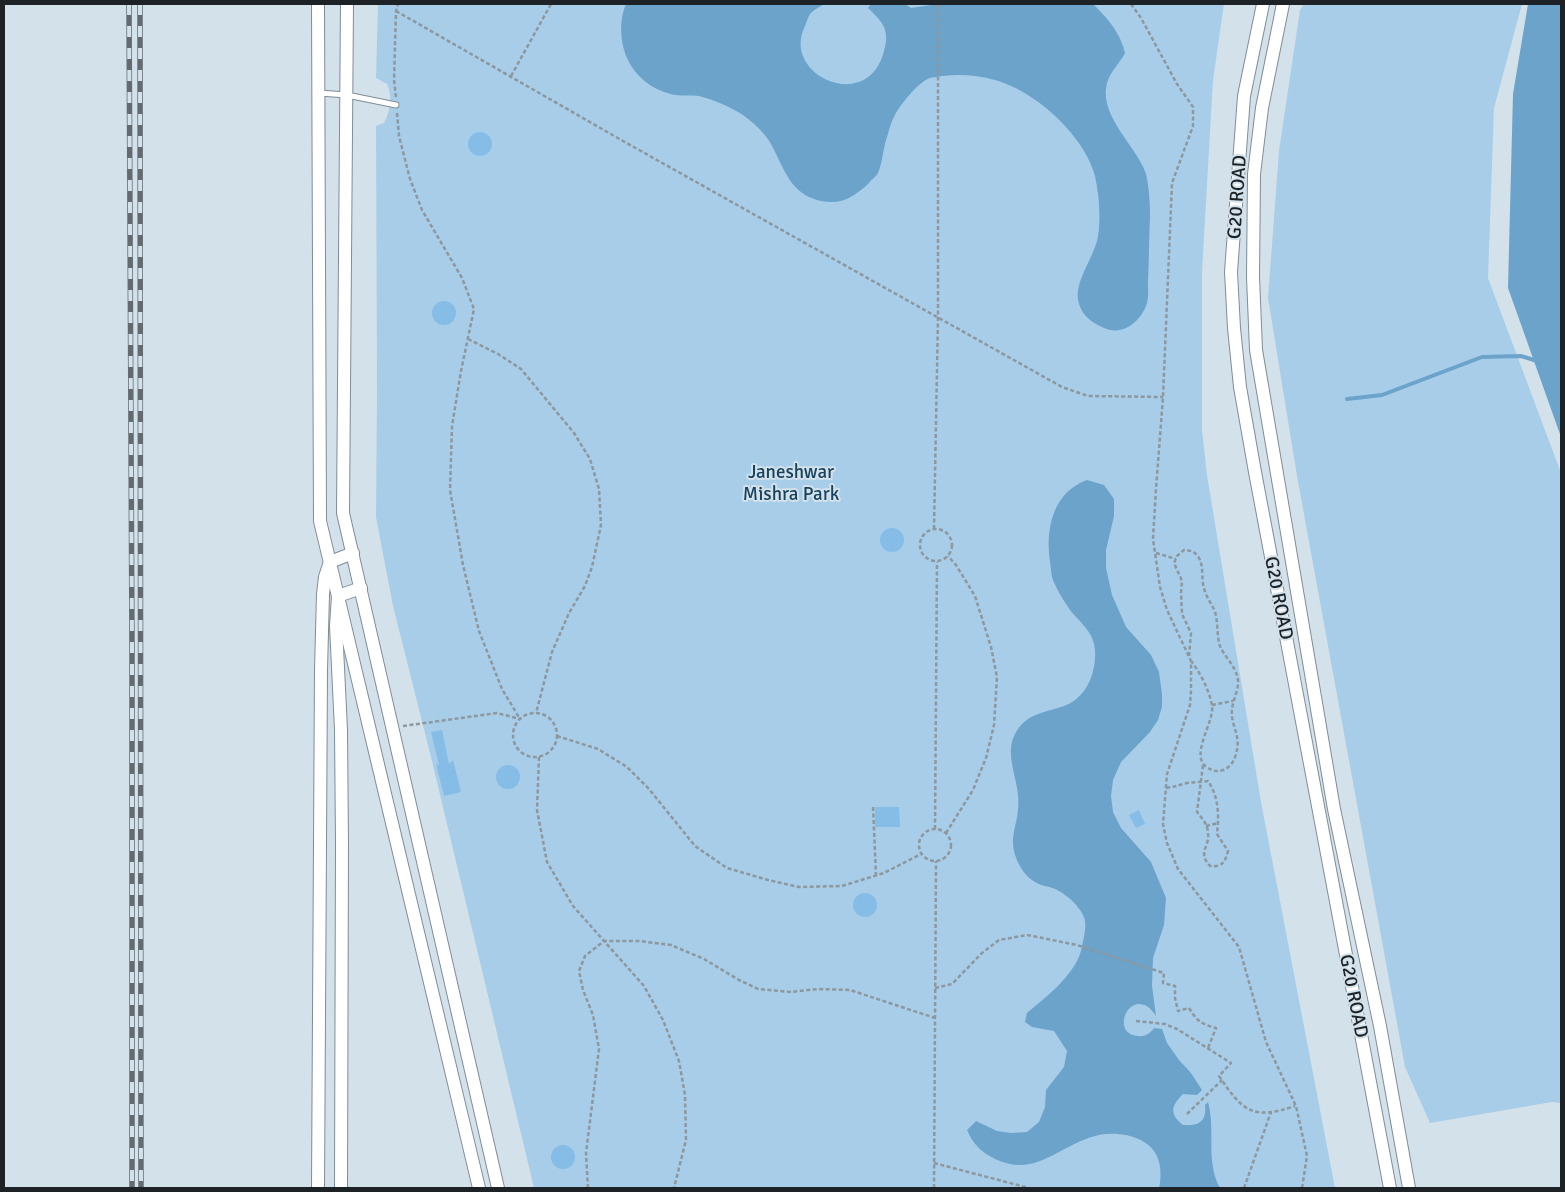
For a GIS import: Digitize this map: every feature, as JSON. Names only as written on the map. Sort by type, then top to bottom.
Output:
[{"type":"street","points":[[318,4],[320,521],[479,1188]]},
{"type":"street","points":[[347,4],[343,513],[498,1188]]},
{"type":"street","name":"G20 ROAD","points":[[1263,4],[1244,96],[1231,272],[1240,387],[1256,482],[1390,1188]]},
{"type":"street","name":"G20 ROAD","points":[[1283,4],[1262,108],[1254,174],[1253,277],[1256,350],[1334,808],[1380,1026],[1409,1188]]},
{"type":"street","points":[[1240,387],[1262,388]]},
{"type":"street","points":[[330,562],[353,553]]},
{"type":"street","points":[[318,1188],[320,670],[323,594],[325,577],[330,562]]},
{"type":"street","points":[[338,596],[361,588]]},
{"type":"street","points":[[338,596],[336,626],[341,730],[342,843],[341,1188]]},
{"type":"lane","points":[[318,93],[347,95],[396,106]]},
{"type":"path","points":[[398,4],[396,11],[394,80],[399,136],[410,179],[422,210],[462,278],[474,309],[452,426],[450,490],[463,565],[479,631],[502,689],[520,719]]},
{"type":"path","points":[[511,76],[551,4]]},
{"type":"path","points":[[934,529],[938,317],[938,4]]},
{"type":"path","points":[[1131,4],[1141,18],[1177,84],[1194,107],[1193,126],[1172,183],[1163,398],[1153,539],[1160,586],[1167,610],[1190,659],[1200,672],[1212,705],[1212,716],[1203,740],[1201,761],[1215,772],[1225,770],[1234,762],[1238,750],[1238,738],[1231,711],[1238,683],[1237,675],[1219,643],[1217,619],[1204,588],[1200,560],[1197,554],[1191,550],[1184,550],[1174,563],[1182,581],[1180,593],[1182,614],[1191,633],[1190,659],[1192,691],[1190,705],[1167,774],[1163,824],[1167,843],[1178,869],[1239,947],[1266,1042],[1296,1106],[1307,1156],[1302,1188]]},
{"type":"path","points":[[396,11],[1062,387],[1088,396],[1163,398]]},
{"type":"path","points":[[468,339],[521,368],[574,433],[590,459],[599,489],[602,525],[592,567],[585,586],[569,613],[552,652],[536,713]]},
{"type":"path","points":[[934,529],[946,533],[952,544],[948,556],[937,562],[925,558],[921,553],[920,547],[923,535],[934,529]]},
{"type":"path","points":[[1155,553],[1176,558]]},
{"type":"path","points":[[946,833],[973,790],[986,758],[994,725],[997,677],[991,647],[974,596],[956,565],[948,556]]},
{"type":"path","points":[[935,829],[937,562]]},
{"type":"path","points":[[1212,705],[1233,701]]},
{"type":"path","points":[[393,728],[496,713],[520,719]]},
{"type":"path","points":[[536,713],[544,715],[551,720],[556,727],[557,736],[555,744],[550,751],[535,758],[519,750],[514,743],[513,734],[515,726],[520,719],[528,714],[536,713]]},
{"type":"path","points":[[557,736],[598,749],[627,767],[649,789],[695,846],[727,868],[799,887],[842,886],[884,873],[921,854]]},
{"type":"path","points":[[539,757],[536,810],[547,862],[573,906],[644,986],[663,1020],[679,1061],[685,1095],[686,1140],[674,1188]]},
{"type":"path","points":[[1166,788],[1200,782],[1208,781],[1212,788],[1220,816],[1217,834],[1228,851],[1222,864],[1210,866],[1205,861],[1203,852],[1209,835],[1206,826],[1197,812],[1200,782],[1204,765]]},
{"type":"path","points":[[873,807],[876,876]]},
{"type":"path","points":[[1206,826],[1218,823]]},
{"type":"path","points":[[935,829],[946,833],[951,844],[947,855],[936,861],[925,858],[919,849],[920,837],[929,830],[935,829]]},
{"type":"path","points":[[934,1188],[936,861]]},
{"type":"path","points":[[935,988],[952,984],[982,954],[1000,940],[1027,934],[1077,945],[1164,973],[1162,983],[1175,986],[1178,1011],[1189,1008],[1202,1024],[1216,1028],[1208,1048]]},
{"type":"path","points":[[588,1188],[586,1153],[599,1049],[593,1015],[582,990],[579,971],[584,956],[604,941],[672,944],[704,959],[739,980],[758,988],[791,992],[818,989],[850,990],[934,1018]]},
{"type":"path","points":[[1136,1021],[1165,1024],[1177,1029],[1231,1063],[1219,1076],[1238,1102],[1248,1110],[1265,1113],[1296,1106]]},
{"type":"path","points":[[1187,1114],[1222,1080]]},
{"type":"path","points":[[1244,1188],[1272,1112]]},
{"type":"path","points":[[934,1163],[1029,1188]]},
{"type":"green space","name":"Janeshwar Mishra Park","points":[[378,4],[1224,4],[1213,80],[1202,272],[1202,430],[1207,475],[1261,802],[1335,1188],[534,1188],[393,606],[376,517],[376,126],[384,123],[388,114],[390,99],[387,84],[376,78]]},
{"type":"green space","points":[[1304,4],[1522,4],[1494,108],[1488,278],[1561,473],[1561,1103],[1552,1102],[1430,1123],[1405,1067],[1297,476],[1268,298],[1279,151],[1300,10]]},
{"type":"shaded area","points":[[626,4],[824,4],[811,13],[805,26],[801,44],[805,60],[815,72],[829,81],[845,84],[861,81],[875,70],[884,51],[886,32],[878,18],[868,8],[871,4],[905,4],[911,8],[938,4],[1093,4],[1113,26],[1123,45],[1125,53],[1107,83],[1108,107],[1113,119],[1141,163],[1148,184],[1150,216],[1148,294],[1143,312],[1129,326],[1123,329],[1111,330],[1092,322],[1081,309],[1078,296],[1079,287],[1096,244],[1099,229],[1098,191],[1095,176],[1080,145],[1069,131],[1041,104],[1026,94],[995,80],[975,76],[949,75],[925,80],[909,95],[893,120],[877,175],[847,199],[835,202],[821,201],[811,198],[795,187],[766,137],[743,115],[705,98],[668,93],[652,86],[640,77],[630,64],[622,43],[621,23]]},
{"type":"shaded area","points":[[1528,4],[1561,4],[1561,437],[1508,288],[1513,94]]},
{"type":"shaded area","points":[[1087,480],[1104,485],[1114,499],[1114,516],[1106,550],[1106,568],[1112,595],[1126,627],[1151,655],[1159,672],[1162,694],[1162,707],[1158,720],[1150,732],[1121,762],[1113,780],[1111,796],[1113,812],[1121,828],[1151,862],[1166,898],[1164,925],[1153,958],[1152,986],[1156,1016],[1148,1007],[1140,1004],[1134,1005],[1128,1009],[1125,1016],[1125,1029],[1130,1034],[1142,1036],[1147,1035],[1154,1028],[1162,1029],[1167,1043],[1202,1090],[1197,1095],[1183,1094],[1176,1102],[1173,1110],[1175,1117],[1183,1125],[1193,1125],[1203,1119],[1205,1105],[1208,1102],[1213,1167],[1220,1188],[1159,1188],[1160,1168],[1155,1153],[1150,1146],[1133,1137],[1113,1134],[1095,1136],[1035,1163],[1023,1165],[1010,1164],[990,1156],[975,1143],[967,1130],[976,1121],[997,1131],[1011,1133],[1027,1132],[1039,1122],[1045,1107],[1046,1090],[1064,1067],[1067,1051],[1054,1031],[1032,1027],[1025,1022],[1027,1013],[1055,989],[1074,967],[1081,950],[1085,921],[1081,911],[1066,896],[1056,889],[1038,884],[1030,879],[1022,870],[1016,858],[1013,840],[1018,812],[1018,798],[1011,745],[1022,724],[1033,716],[1071,703],[1087,687],[1093,673],[1094,643],[1088,631],[1070,610],[1055,584],[1052,576],[1049,549],[1051,525],[1059,503],[1066,493]]},
{"type":"building","points":[[480,132],[489,135],[492,144],[489,153],[480,156],[471,153],[468,144],[471,135]]},
{"type":"building","points":[[444,301],[453,304],[456,313],[453,322],[444,325],[435,322],[432,313],[435,304]]},
{"type":"building","points":[[892,528],[901,531],[904,540],[901,549],[892,552],[883,549],[880,540],[883,531]]},
{"type":"building","points":[[442,730],[449,764],[453,760],[461,792],[444,796],[431,732]]},
{"type":"building","points":[[508,765],[517,768],[520,777],[517,786],[508,789],[499,786],[496,777],[499,768]]},
{"type":"building","points":[[875,807],[899,807],[900,827],[875,827]]},
{"type":"building","points":[[1139,810],[1145,824],[1136,828],[1129,815]]},
{"type":"building","points":[[865,893],[874,896],[877,905],[874,914],[865,917],[856,914],[853,905],[856,896]]},
{"type":"building","points":[[563,1145],[572,1148],[575,1157],[572,1166],[563,1169],[554,1166],[551,1157],[554,1148]]},
{"type":"waterway","points":[[1347,399],[1382,395],[1482,357],[1521,356],[1537,361]]},
{"type":"railway","points":[[129,4],[132,1188]]},
{"type":"railway","points":[[140,4],[141,1188]]}]
